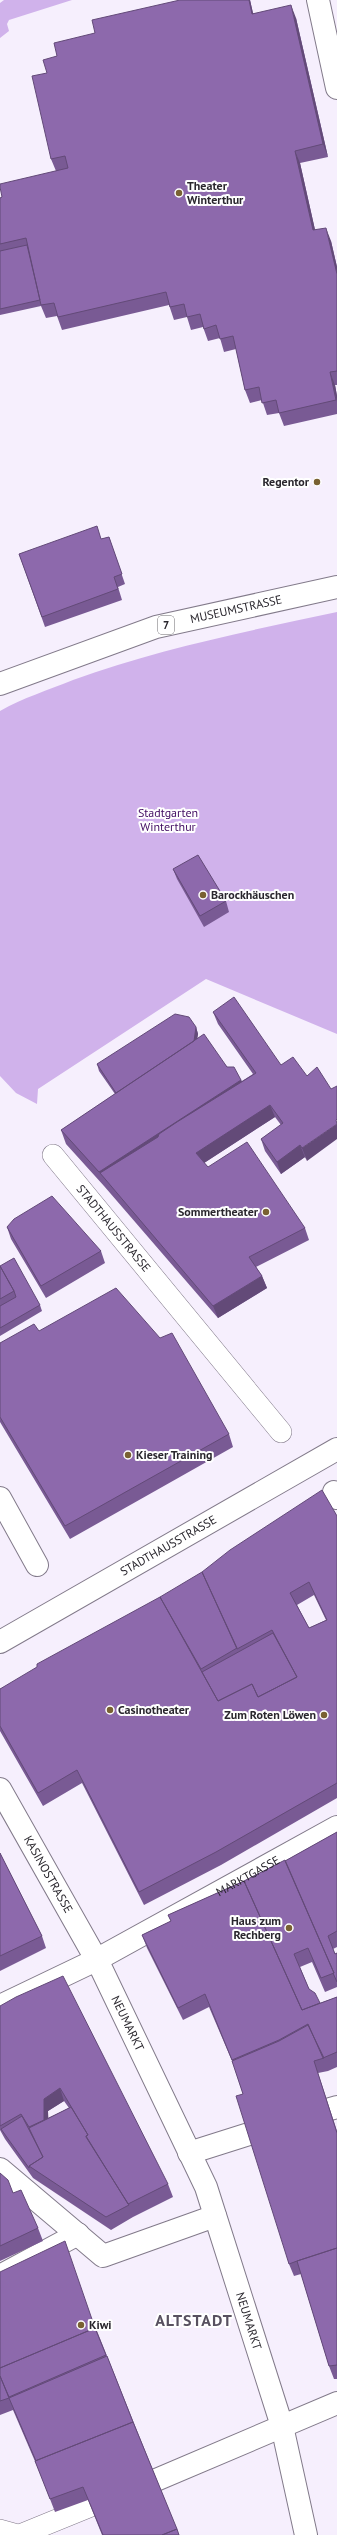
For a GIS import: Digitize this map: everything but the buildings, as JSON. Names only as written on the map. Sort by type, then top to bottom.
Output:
[{"type":"street","points":[[318,0],[337,88]]},
{"type":"street","name":"MUSEUMSTRASSE","points":[[0,684],[156,627],[337,587]]},
{"type":"street","name":"STADTHAUSSTRASSE","points":[[0,1642],[337,1449]]},
{"type":"street","points":[[0,1498],[37,1565]]},
{"type":"street","name":"KASINOSTRASSE","points":[[0,1789],[96,1960]]},
{"type":"street","name":"MARKTGASSE","points":[[0,2006],[96,1960],[337,1827]]},
{"type":"street","name":"NEUMARKT","points":[[96,1960],[206,2187],[282,2426],[306,2535]]},
{"type":"street","points":[[189,2152],[249,2134]]},
{"type":"street","points":[[0,2169],[103,2256],[215,2216]]},
{"type":"street","points":[[0,2276],[84,2240]]},
{"type":"street","points":[[156,2480],[337,2403]]},
{"type":"lane","name":"STADTHAUSSTRASSE","points":[[53,1155],[281,1432]]},
{"type":"lane","points":[[0,2530],[19,2535],[91,2506]]},
{"type":"green space","points":[[4,0],[72,0],[9,20],[7,24],[9,31],[0,38],[0,3]]},
{"type":"green space","name":"Stadtgarten Winterthur","points":[[337,612],[337,1034],[206,979],[38,1089],[37,1104],[16,1093],[0,1076],[0,711],[27,698],[73,680],[138,659],[270,626]]},
{"type":"place","name":"Theater Winterthur","points":[[179,193]]},
{"type":"place","name":"Regentor","points":[[317,482]]},
{"type":"place","name":"Barockhäuschen","points":[[203,895]]},
{"type":"place","name":"Sommertheater","points":[[266,1212]]},
{"type":"place","name":"Kieser Training","points":[[128,1455]]},
{"type":"place","name":"Casinotheater","points":[[110,1710]]},
{"type":"place","name":"Zum Roten Löwen","points":[[324,1715]]},
{"type":"place","name":"Haus zum Rechberg","points":[[289,1928]]},
{"type":"place","name":"Kiwi","points":[[81,2325]]},
{"type":"district","name":"ALTSTADT","points":[[194,2320]]}]
